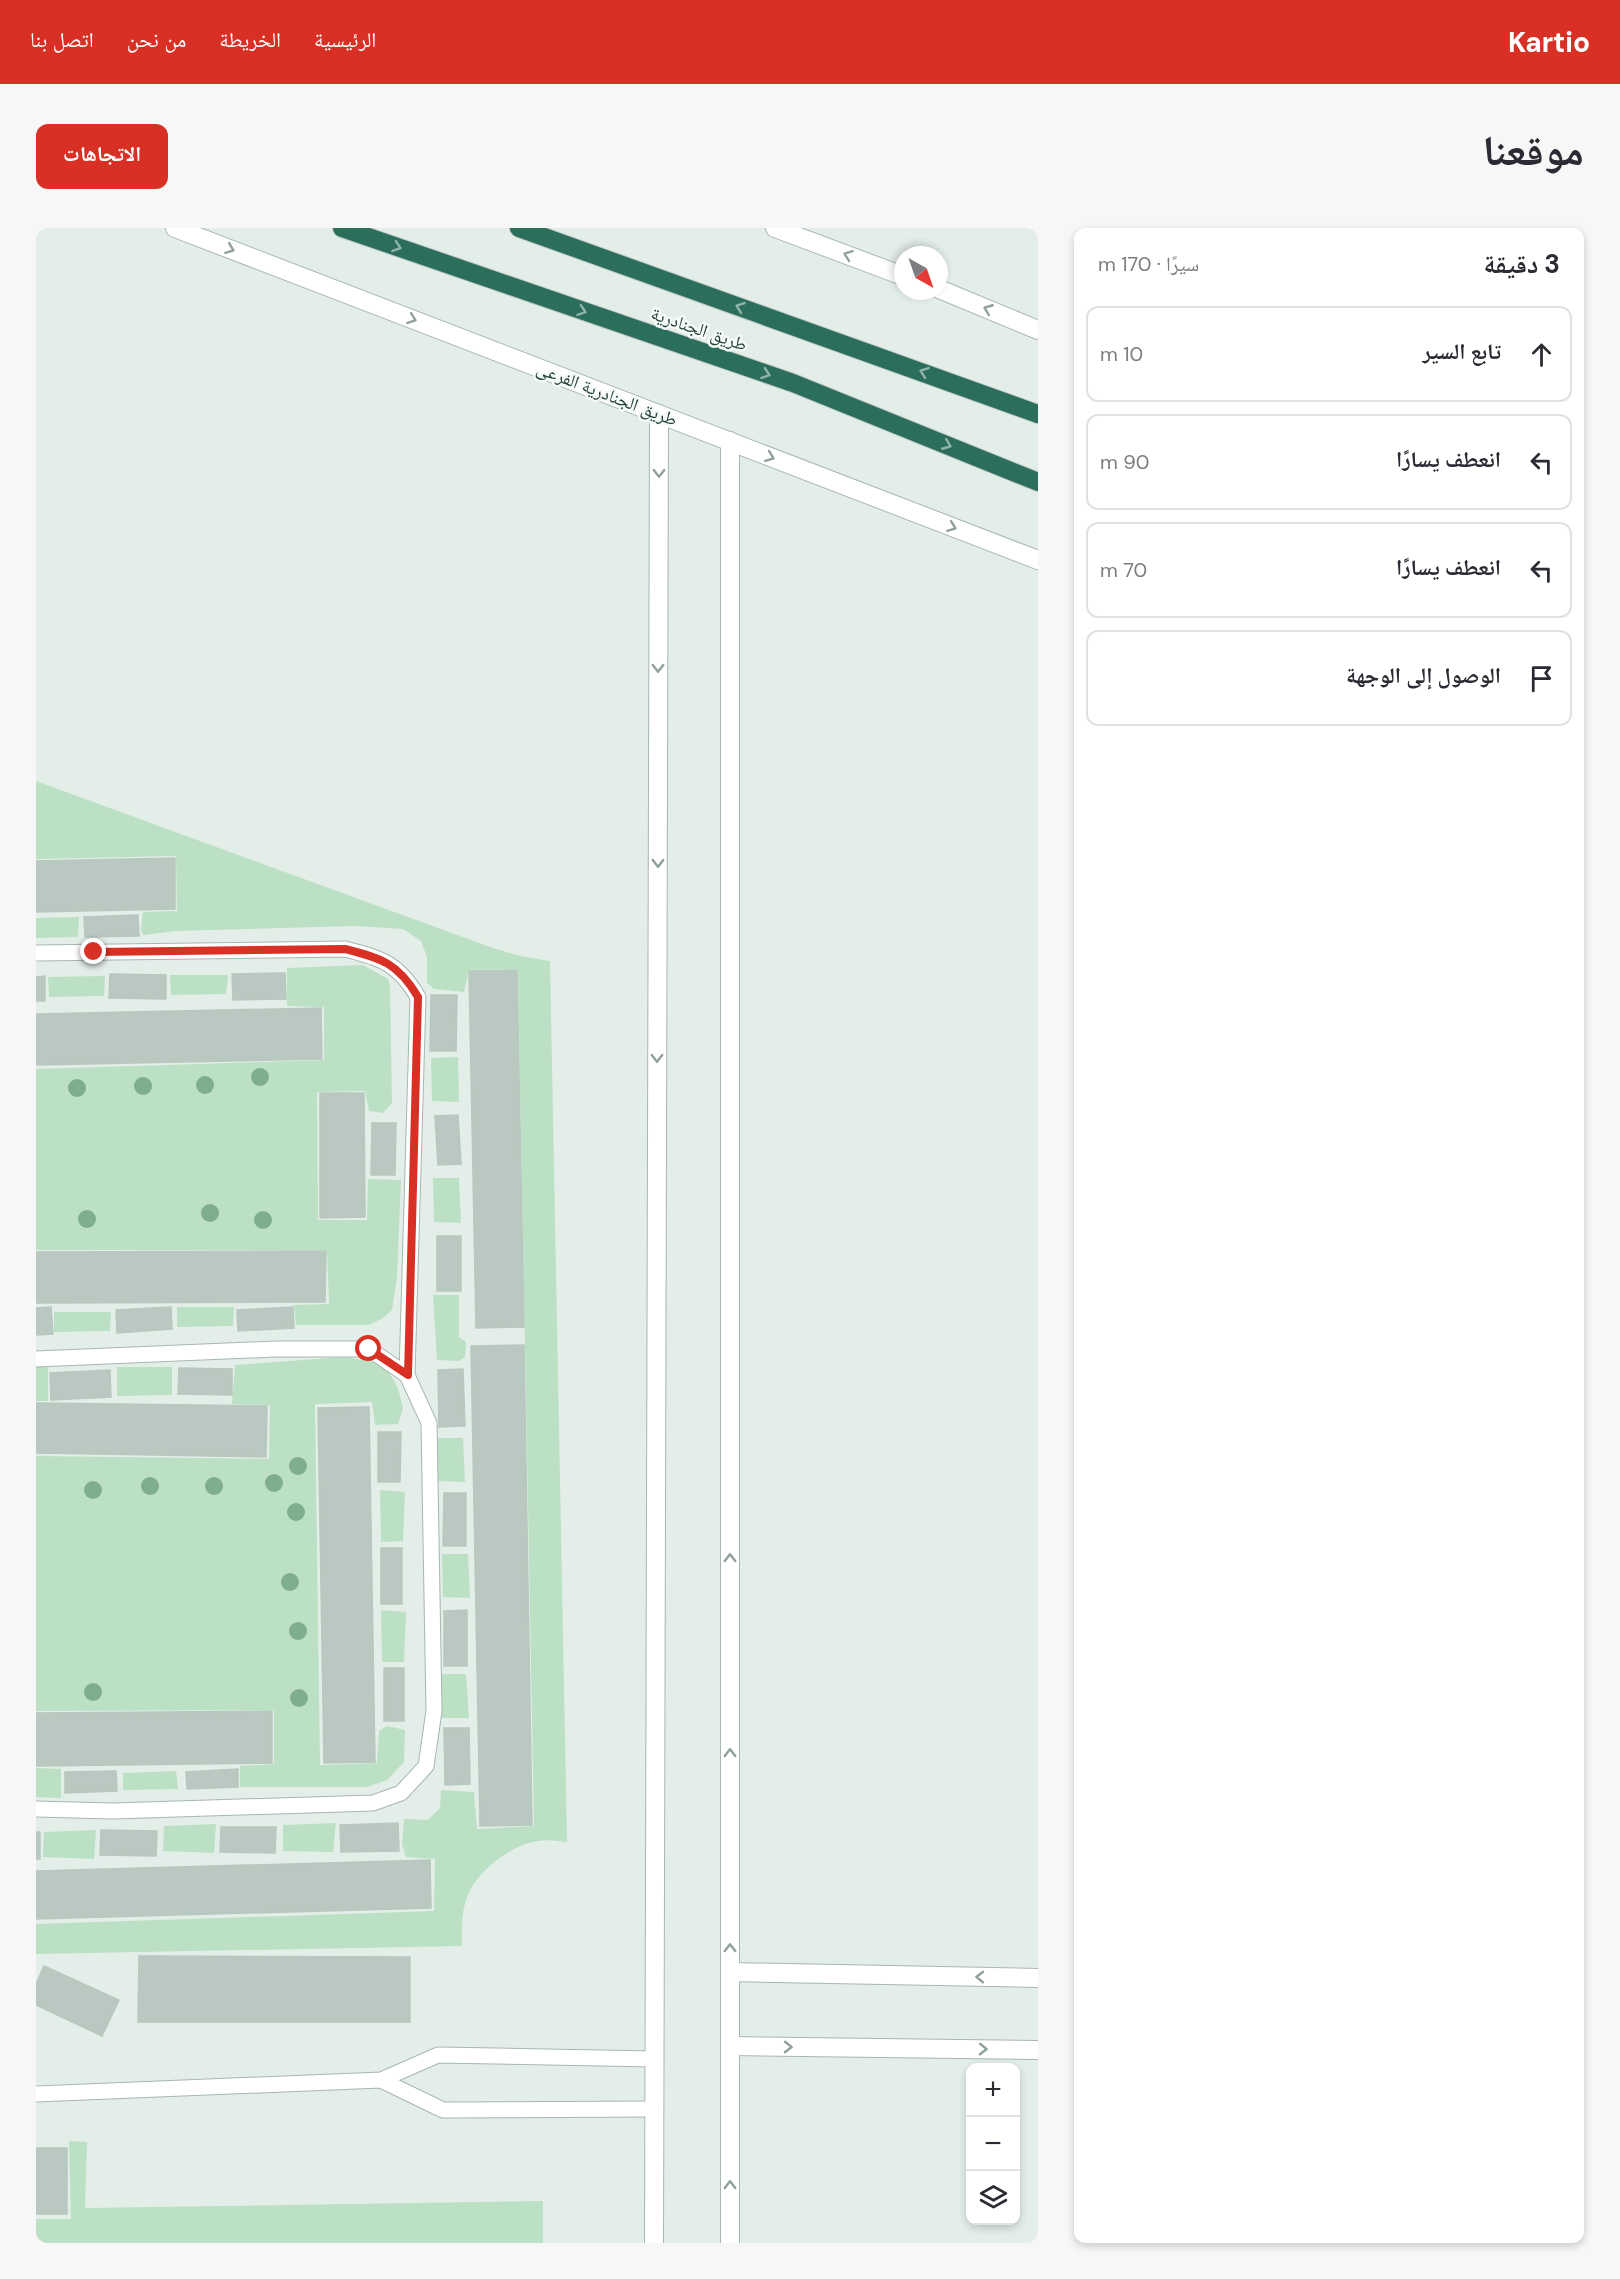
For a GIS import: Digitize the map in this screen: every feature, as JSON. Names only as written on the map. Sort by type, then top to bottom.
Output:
[{"type":"highway","name":"طريق الجنادرية","points":[[342,228],[793,383],[1038,482]]},
{"type":"highway","name":"طريق الجنادرية","points":[[519,228],[1038,414]]},
{"type":"street","name":"طريق الجنادرية الفرعى","points":[[175,228],[1038,560]]},
{"type":"street","points":[[775,228],[894,273]]},
{"type":"street","points":[[948,293],[1038,330]]},
{"type":"street","points":[[654,2243],[659,414]]},
{"type":"street","points":[[730,441],[730,2243]]},
{"type":"street","points":[[730,1972],[1038,1978]]},
{"type":"street","points":[[730,2046],[1038,2050]]},
{"type":"lane","points":[[36,953],[345,949],[381,958],[408,979],[418,997],[408,1375],[429,1423],[434,1711],[426,1766],[401,1793],[373,1803],[113,1811],[36,1809]]},
{"type":"lane","points":[[36,1359],[276,1349],[369,1349],[408,1375]]},
{"type":"lane","points":[[36,2094],[381,2080],[438,2055],[654,2059]]},
{"type":"lane","points":[[381,2080],[443,2110],[654,2109]]},
{"type":"green space","points":[[36,781],[493,948],[550,961],[567,1842],[546,1840],[529,1843],[507,1853],[488,1868],[473,1886],[464,1907],[462,1946],[36,1954],[36,1924],[434,1911],[435,1859],[406,1857],[402,1844],[404,1819],[428,1820],[440,1808],[441,1790],[474,1792],[477,1829],[534,1826],[518,969],[469,970],[464,992],[434,989],[427,983],[427,957],[421,941],[403,929],[355,926],[176,931],[143,935],[141,929],[143,912],[177,911],[176,856],[36,859]]},
{"type":"green space","points":[[79,917],[78,937],[36,938],[36,918]]},
{"type":"green space","points":[[363,965],[388,979],[390,985],[392,1103],[383,1113],[369,1111],[365,1091],[317,1092],[318,1220],[367,1220],[368,1179],[401,1180],[397,1277],[392,1310],[383,1318],[369,1325],[296,1325],[294,1305],[329,1304],[327,1250],[36,1250],[36,1069],[324,1060],[324,1007],[287,1006],[287,968]]},
{"type":"green space","points":[[170,975],[228,975],[226,994],[171,995]]},
{"type":"green space","points":[[105,976],[104,996],[49,997],[48,977]]},
{"type":"green space","points":[[458,1057],[459,1102],[432,1101],[431,1058]]},
{"type":"green space","points":[[433,1178],[459,1178],[461,1223],[434,1222]]},
{"type":"green space","points":[[433,1295],[459,1295],[459,1337],[466,1342],[465,1357],[459,1361],[437,1360]]},
{"type":"green space","points":[[177,1307],[234,1307],[233,1326],[177,1327]]},
{"type":"green space","points":[[54,1312],[111,1312],[110,1331],[54,1332]]},
{"type":"green space","points":[[345,1357],[374,1362],[388,1371],[398,1388],[403,1408],[398,1424],[375,1425],[372,1402],[315,1404],[320,1765],[377,1763],[379,1731],[387,1726],[405,1730],[404,1762],[387,1780],[367,1787],[240,1787],[240,1766],[274,1764],[274,1710],[36,1711],[36,1456],[269,1459],[270,1405],[232,1404],[235,1365]]},
{"type":"green space","points":[[41,1365],[48,1368],[48,1401],[36,1401],[36,1366]]},
{"type":"green space","points":[[117,1367],[172,1367],[172,1395],[117,1396]]},
{"type":"green space","points":[[437,1438],[463,1438],[465,1482],[438,1481]]},
{"type":"green space","points":[[380,1490],[405,1492],[403,1541],[381,1542]]},
{"type":"green space","points":[[442,1554],[468,1554],[470,1598],[443,1597]]},
{"type":"green space","points":[[381,1610],[406,1612],[404,1662],[382,1662]]},
{"type":"green space","points":[[440,1674],[466,1674],[469,1718],[441,1718]]},
{"type":"green space","points":[[36,1768],[61,1769],[61,1798],[36,1797]]},
{"type":"green space","points":[[176,1771],[178,1789],[123,1790],[123,1773]]},
{"type":"green space","points":[[336,1823],[333,1852],[283,1851],[283,1825]]},
{"type":"green space","points":[[216,1824],[214,1853],[163,1851],[164,1826]]},
{"type":"green space","points":[[96,1830],[94,1859],[43,1857],[44,1832]]},
{"type":"green space","points":[[69,2141],[87,2142],[85,2208],[543,2201],[543,2243],[36,2243],[36,2219],[71,2219]]},
{"type":"building","points":[[175,858],[175,909],[36,912],[36,861]]},
{"type":"building","points":[[138,915],[139,936],[85,937],[84,917]]},
{"type":"building","points":[[517,970],[524,1327],[476,1328],[469,971]]},
{"type":"building","points":[[285,973],[286,999],[233,1000],[232,974]]},
{"type":"building","points":[[110,974],[166,975],[166,999],[109,998]]},
{"type":"building","points":[[45,976],[45,1001],[36,1001],[36,977]]},
{"type":"building","points":[[431,995],[457,995],[456,1051],[430,1051]]},
{"type":"building","points":[[321,1008],[322,1059],[36,1065],[36,1014]]},
{"type":"building","points":[[320,1093],[364,1093],[365,1217],[320,1218]]},
{"type":"building","points":[[458,1115],[461,1164],[438,1165],[435,1116]]},
{"type":"building","points":[[372,1123],[396,1123],[395,1175],[371,1175]]},
{"type":"building","points":[[437,1236],[461,1236],[461,1291],[437,1291]]},
{"type":"building","points":[[326,1251],[325,1302],[36,1303],[36,1252]]},
{"type":"building","points":[[51,1307],[53,1334],[36,1335],[36,1308]]},
{"type":"building","points":[[171,1307],[172,1329],[117,1333],[116,1310]]},
{"type":"building","points":[[293,1307],[294,1328],[238,1331],[237,1310]]},
{"type":"building","points":[[524,1345],[532,1825],[480,1826],[471,1346]]},
{"type":"building","points":[[179,1368],[232,1369],[232,1395],[178,1394]]},
{"type":"building","points":[[463,1369],[465,1426],[439,1427],[438,1370]]},
{"type":"building","points":[[110,1370],[111,1397],[51,1400],[50,1373]]},
{"type":"building","points":[[36,1403],[267,1406],[266,1457],[36,1453]]},
{"type":"building","points":[[369,1407],[375,1762],[324,1763],[318,1408]]},
{"type":"building","points":[[378,1432],[401,1432],[400,1482],[378,1482]]},
{"type":"building","points":[[444,1493],[466,1493],[466,1546],[443,1546]]},
{"type":"building","points":[[381,1548],[402,1548],[402,1604],[381,1604]]},
{"type":"building","points":[[467,1610],[467,1666],[444,1666],[444,1611]]},
{"type":"building","points":[[384,1668],[404,1668],[404,1721],[384,1721]]},
{"type":"building","points":[[272,1711],[272,1763],[36,1766],[36,1713]]},
{"type":"building","points":[[444,1728],[469,1728],[470,1784],[445,1785]]},
{"type":"building","points":[[238,1769],[238,1787],[187,1789],[186,1772]]},
{"type":"building","points":[[116,1771],[117,1791],[65,1793],[65,1772]]},
{"type":"building","points":[[398,1823],[399,1851],[341,1852],[340,1825]]},
{"type":"building","points":[[221,1827],[276,1827],[275,1853],[220,1852]]},
{"type":"building","points":[[101,1830],[157,1831],[156,1856],[100,1855]]},
{"type":"building","points":[[36,1832],[40,1832],[40,1859],[36,1859]]},
{"type":"building","points":[[430,1860],[431,1908],[36,1919],[36,1871]]},
{"type":"building","points":[[139,1956],[410,1957],[410,2022],[138,2022]]},
{"type":"building","points":[[44,1966],[119,2000],[102,2036],[36,2005],[36,1984]]},
{"type":"building","points":[[36,2148],[67,2148],[67,2214],[36,2214]]},
{"type":"route","points":[[94,952],[345,949],[381,958],[408,979],[418,997],[418,1043],[408,1375],[369,1349]]}]
